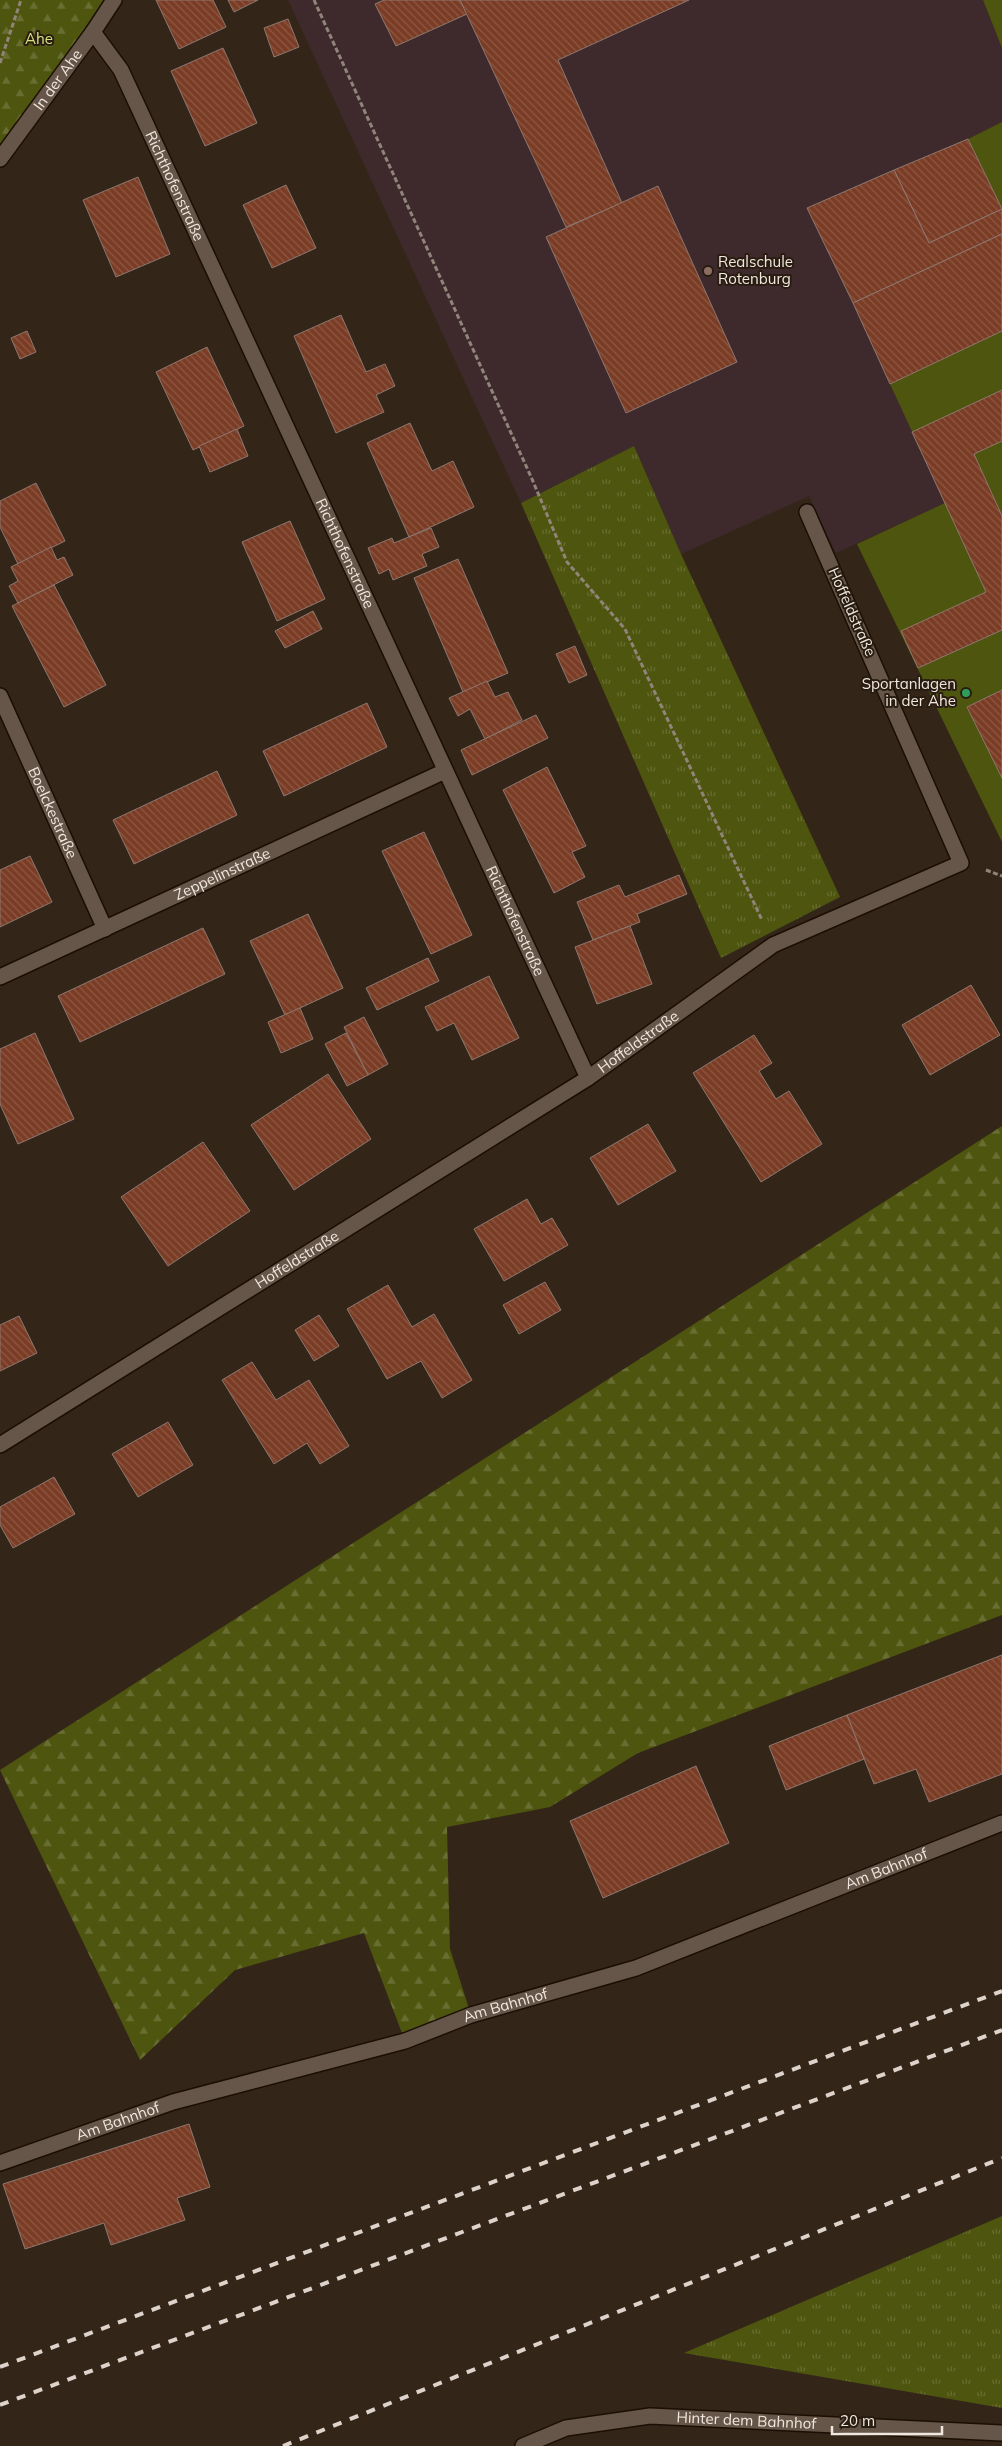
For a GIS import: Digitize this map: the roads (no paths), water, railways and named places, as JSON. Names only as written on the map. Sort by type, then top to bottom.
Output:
[{"type":"street","name":"In der Ahe","points":[[0,159],[93,32],[114,0]]},
{"type":"street","name":"Richthofenstraße","points":[[93,32],[121,70],[588,1078]]},
{"type":"street","name":"Hoffeldstraße","points":[[0,1444],[588,1078],[774,945],[961,863],[808,512]]},
{"type":"street","name":"Boelckestraße","points":[[0,696],[105,928]]},
{"type":"street","name":"Zeppelinstraße","points":[[0,977],[446,771]]},
{"type":"street","name":"Am Bahnhof","points":[[0,2163],[173,2102],[405,2041],[471,2015],[636,1968],[1002,1823]]},
{"type":"street","name":"Hinter dem Bahnhof","points":[[523,2446],[566,2428],[650,2416],[1002,2433]]},
{"type":"railway","points":[[0,2367],[1002,1991]]},
{"type":"railway","points":[[0,2405],[1002,2030]]},
{"type":"railway","points":[[283,2446],[1002,2158]]},
{"type":"place","name":"Realschule Rotenburg","points":[[708,271]]},
{"type":"place","name":"Sportanlagen in der Ahe","points":[[966,693]]},
{"type":"park label","name":"Ahe","points":[[39,39]]}]
